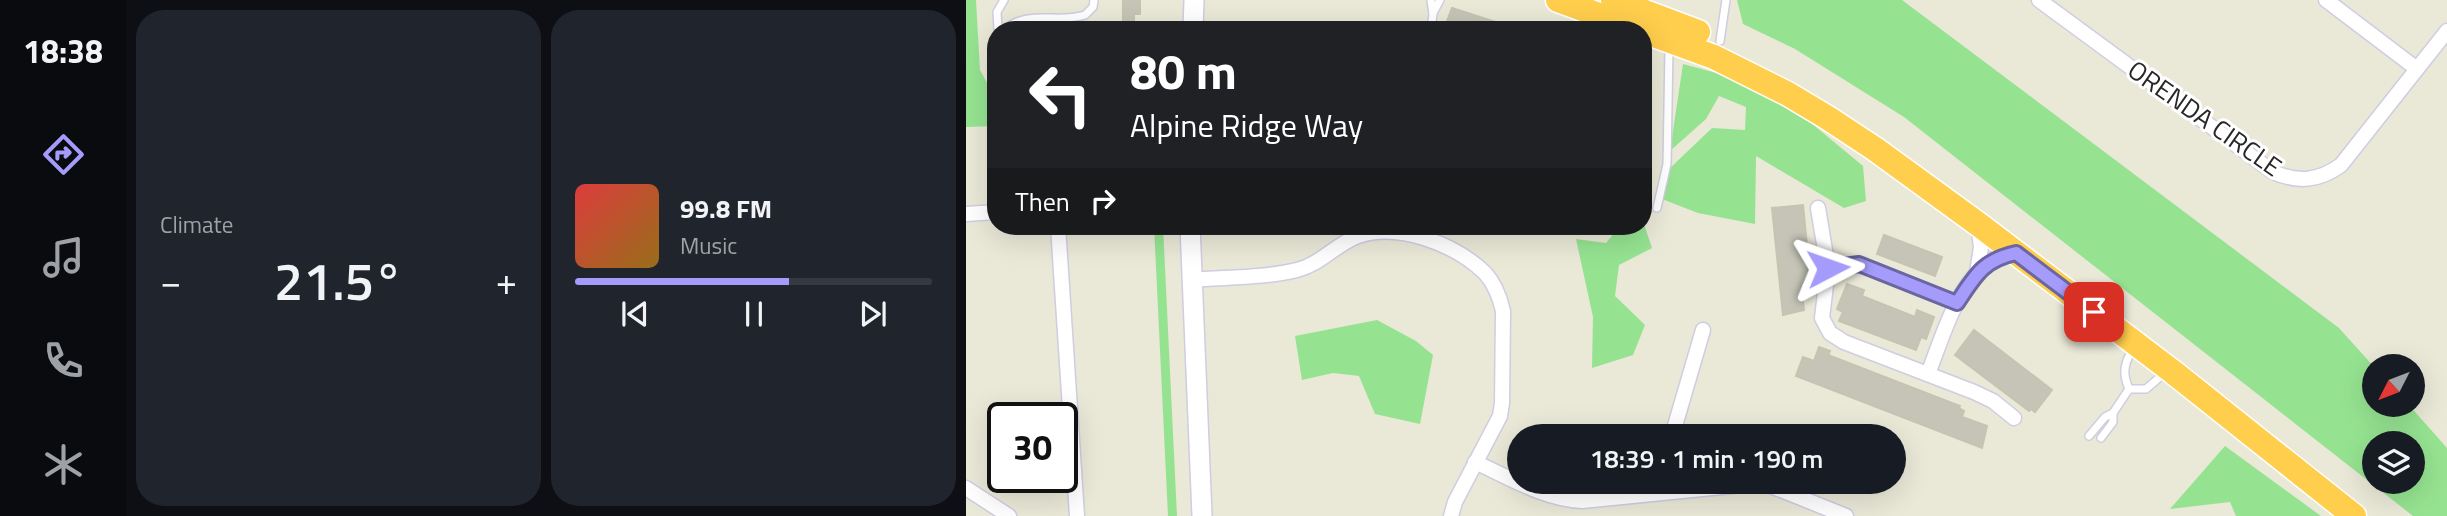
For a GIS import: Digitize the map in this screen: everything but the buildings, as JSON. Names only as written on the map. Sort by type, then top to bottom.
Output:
[{"type":"highway","points":[[1558,0],[1618,21]]},
{"type":"highway","points":[[1618,1],[1720,41],[1796,81],[1858,118],[1963,194],[2180,360],[2375,516]]},
{"type":"highway","points":[[1652,33],[1714,57],[1788,94],[1875,149],[2169,369],[2354,516]]},
{"type":"street","points":[[1193,21],[1194,0]]},
{"type":"street","name":"ORENDA CIRCLE","points":[[2039,0],[2273,172],[2296,179],[2320,177],[2341,164],[2447,31]]},
{"type":"street","points":[[2326,0],[2417,68]]},
{"type":"street","points":[[1818,208],[1828,268],[1822,318],[1830,333],[1844,342],[1993,401],[2014,418]]},
{"type":"street","points":[[966,214],[987,213]]},
{"type":"street","points":[[1977,273],[1981,247],[1978,224]]},
{"type":"street","points":[[1059,235],[1077,516]]},
{"type":"street","points":[[1191,235],[1202,516]]},
{"type":"street","points":[[1191,279],[1284,272],[1302,268],[1320,261],[1344,242],[1362,235]]},
{"type":"street","points":[[1416,235],[1455,253],[1485,274],[1500,298],[1504,327],[1500,416],[1455,502],[1451,516]]},
{"type":"street","points":[[1928,374],[1957,303],[1977,273],[1996,257],[2016,253]]},
{"type":"street","points":[[1828,268],[1859,264],[1957,303]]},
{"type":"street","points":[[1676,424],[1703,330]]},
{"type":"street","points":[[1475,462],[1507,477]]},
{"type":"street","points":[[966,488],[1009,516]]},
{"type":"street","points":[[1545,494],[1582,501],[1622,494]]},
{"type":"street","points":[[1792,494],[1846,516]]},
{"type":"lane","points":[[1016,21],[1079,16],[1090,11],[1094,0]]},
{"type":"lane","points":[[1431,0],[1432,21]]},
{"type":"lane","points":[[1433,14],[1440,0]]},
{"type":"lane","points":[[1720,41],[1726,0]]},
{"type":"lane","points":[[998,2],[998,21]]},
{"type":"lane","points":[[1657,208],[1667,164],[1669,39]]},
{"type":"lane","points":[[2089,436],[2105,417],[2113,413],[2129,389],[2124,369],[2125,359],[2136,344]]},
{"type":"lane","points":[[2129,389],[2146,389],[2169,369]]},
{"type":"lane","points":[[2101,438],[2113,422],[2113,413]]},
{"type":"green space","points":[[966,0],[976,0],[980,70],[987,83],[987,126],[966,127]]},
{"type":"green space","points":[[1737,0],[1902,0],[2339,328],[2362,354],[2362,417],[2420,417],[2447,448],[2447,516],[2413,516],[2385,494],[2425,494],[2425,431],[2362,431],[2362,476],[1904,117],[1795,49],[1743,24]]},
{"type":"green space","points":[[1683,64],[1735,78],[1799,113],[1863,166],[1866,201],[1844,208],[1756,156],[1755,224],[1698,213],[1662,199],[1668,170],[1712,128],[1745,130],[1746,107],[1719,96],[1706,119],[1670,151]]},
{"type":"green space","points":[[1154,235],[1163,235],[1177,516],[1168,516]]},
{"type":"green space","points":[[1613,235],[1648,235],[1652,248],[1619,265],[1615,296],[1645,325],[1633,355],[1592,368],[1593,317],[1576,239],[1606,243]]},
{"type":"green space","points":[[1377,320],[1416,341],[1433,355],[1420,424],[1375,414],[1359,376],[1333,373],[1302,380],[1295,336]]},
{"type":"green space","points":[[2225,446],[2321,516],[2236,516],[2230,502],[2170,509]]},
{"type":"route","points":[[1828,268],[1859,264],[1957,303],[1977,273],[1996,257],[2016,253],[2094,312]]}]
